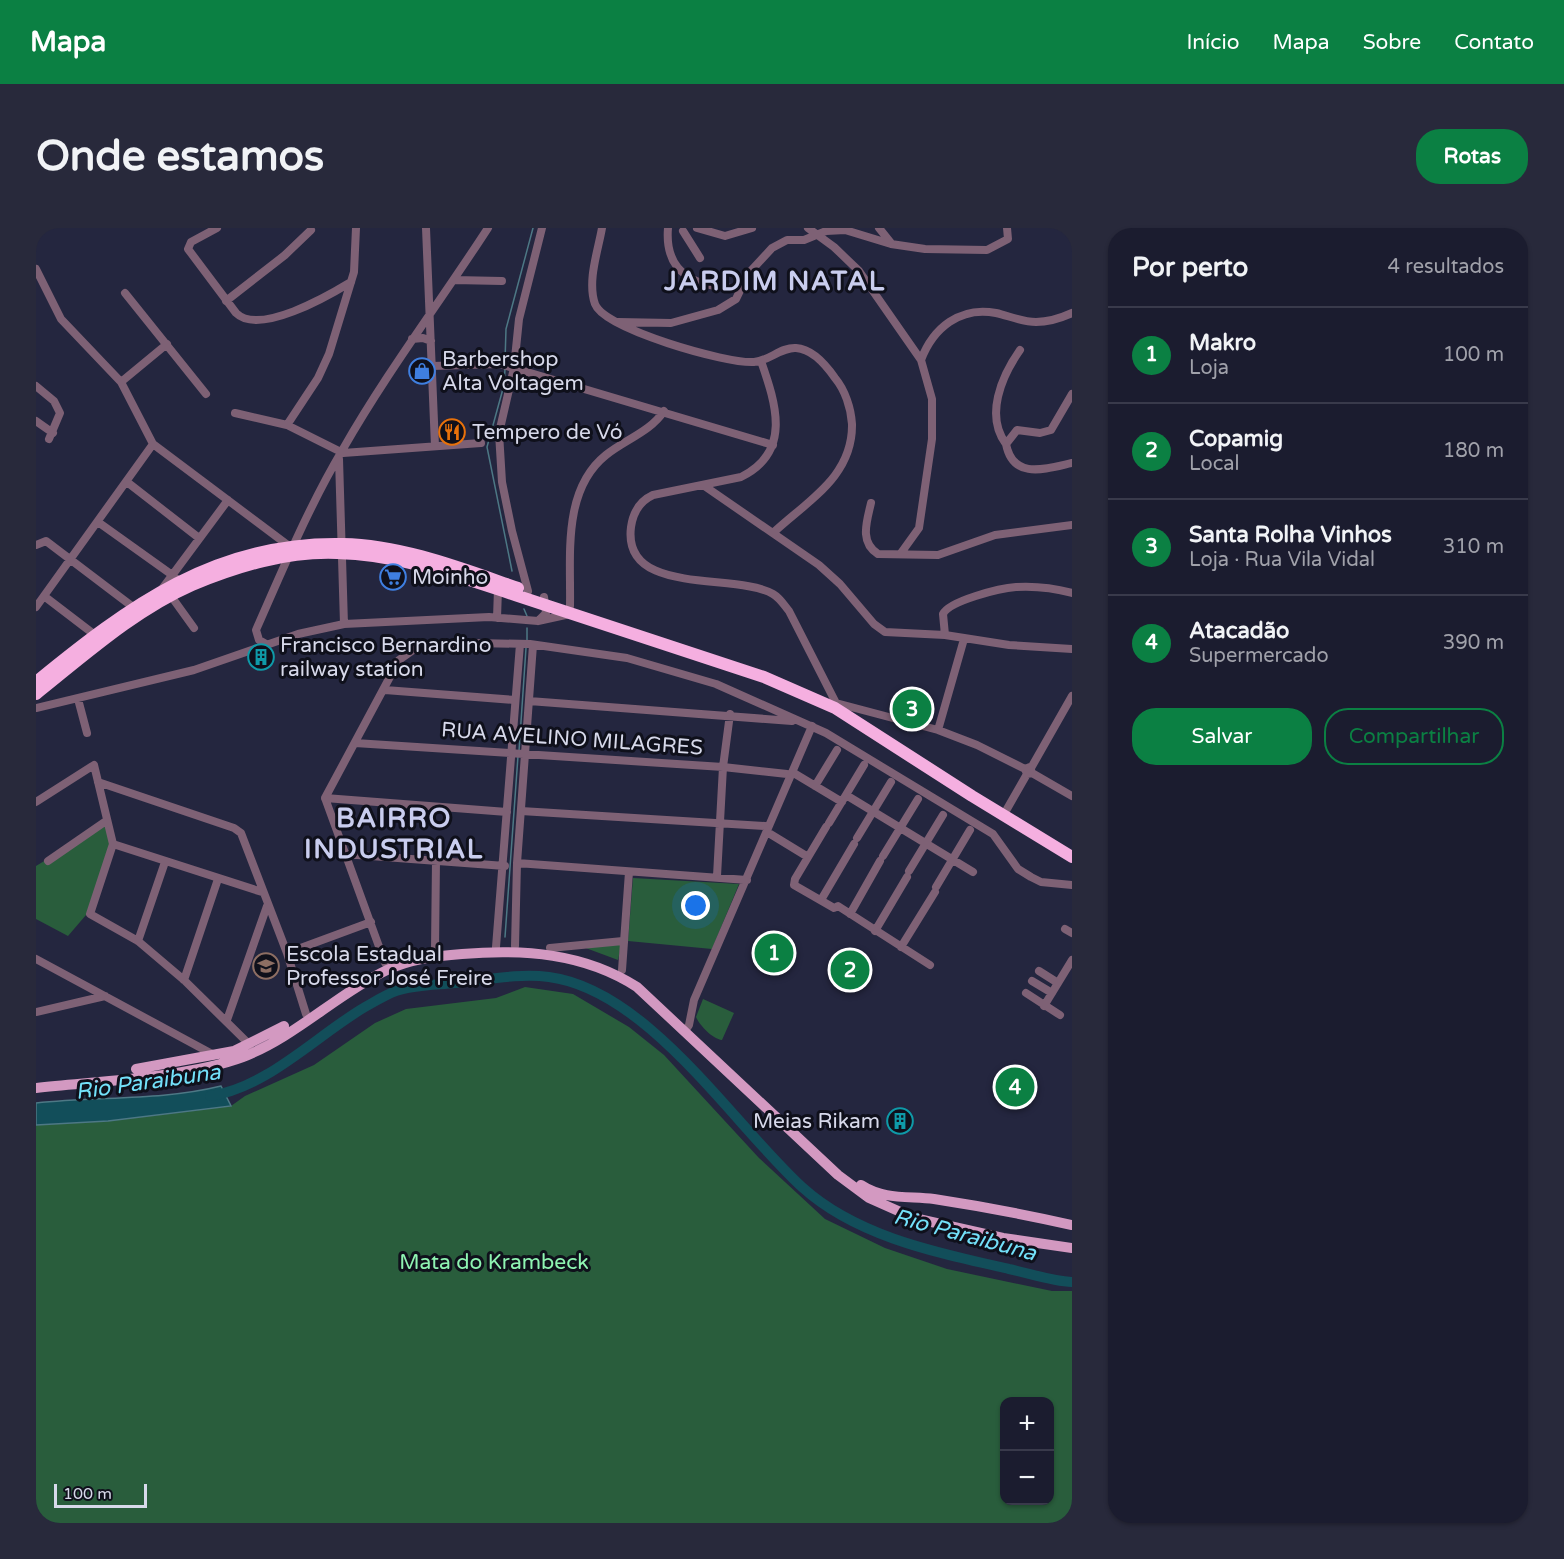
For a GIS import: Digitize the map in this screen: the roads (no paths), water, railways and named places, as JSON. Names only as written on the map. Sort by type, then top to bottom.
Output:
[{"type":"highway","points":[[342,548],[401,561],[545,601],[764,677],[806,694],[835,708],[1072,857]]},
{"type":"highway","points":[[36,694],[166,592],[177,577],[234,560],[291,549],[342,548],[401,553],[528,591],[545,601]]},
{"type":"highway","points":[[36,682],[133,607],[166,592],[291,549]]},
{"type":"highway","points":[[571,610],[766,671],[874,721],[1072,849]]},
{"type":"main road","points":[[36,1088],[218,1065],[246,1056],[387,970],[412,960],[510,949],[515,946]]},
{"type":"main road","points":[[36,1082],[200,1054],[216,1056],[250,1045],[307,1017],[385,963],[435,949],[515,946],[550,948],[601,960],[622,970],[644,985],[855,1188],[883,1206],[927,1221],[1003,1238],[1070,1244]]},
{"type":"main road","points":[[482,952],[544,953],[599,967],[622,970]]},
{"type":"main road","points":[[351,991],[365,978],[382,969],[385,963]]},
{"type":"main road","points":[[599,967],[637,987],[687,1028],[847,1175],[876,1193],[932,1199],[1071,1226]]},
{"type":"main road","points":[[927,1221],[923,1208],[932,1199]]},
{"type":"street","points":[[217,228],[188,246],[240,318],[258,321],[311,304],[351,282]]},
{"type":"street","points":[[287,425],[324,367],[355,265],[356,228]]},
{"type":"street","points":[[426,228],[435,446]]},
{"type":"street","points":[[266,644],[259,640],[256,630],[291,549],[341,452],[429,312],[454,280],[488,228]]},
{"type":"street","points":[[528,591],[512,531],[499,465],[500,433],[508,366],[542,228]]},
{"type":"street","points":[[602,228],[593,273],[593,294],[598,309],[613,322],[701,352],[744,361],[760,361],[797,348],[813,355],[838,381],[852,419],[850,446],[842,469],[823,490],[773,533]]},
{"type":"street","points":[[668,228],[667,240],[674,264],[687,276],[708,285],[740,288]]},
{"type":"street","points":[[697,228],[725,236],[752,228]]},
{"type":"street","points":[[808,228],[834,246],[859,271],[921,360],[932,399],[932,439],[920,528],[901,553]]},
{"type":"street","points":[[879,228],[891,244]]},
{"type":"street","points":[[613,322],[671,323],[718,310],[732,303],[748,274],[772,248],[787,240],[804,240],[826,231],[845,230],[891,244],[925,249],[987,250],[1008,239],[1007,228]]},
{"type":"street","points":[[226,301],[285,255],[311,230]]},
{"type":"street","points":[[667,240],[684,230],[700,258]]},
{"type":"street","points":[[36,269],[68,329],[111,369],[121,382],[153,444],[291,549]]},
{"type":"street","points":[[454,280],[502,281]]},
{"type":"street","points":[[125,293],[206,394]]},
{"type":"street","points":[[921,360],[940,328],[947,321],[969,314],[990,312],[1034,322],[1045,322],[1072,313]]},
{"type":"street","points":[[412,339],[423,338],[431,341]]},
{"type":"street","points":[[121,382],[166,344]]},
{"type":"street","points":[[1020,351],[1005,378],[994,416],[998,433],[1006,444],[1015,465],[1023,469],[1049,468],[1072,463]]},
{"type":"street","points":[[760,361],[774,402],[776,420],[773,445],[766,458],[752,472],[741,477],[653,495],[642,501],[631,525],[630,536],[634,551],[643,564],[663,575],[680,579],[740,583],[764,590],[779,598],[789,611],[836,703]]},
{"type":"street","points":[[432,366],[508,366],[773,445]]},
{"type":"street","points":[[36,386],[58,406],[60,413],[51,436],[36,421]]},
{"type":"street","points":[[1006,444],[1017,430],[1040,433],[1051,430],[1072,394]]},
{"type":"street","points":[[36,708],[194,670],[266,644],[344,624],[497,618],[538,621],[571,610],[572,518],[588,476],[603,457],[619,444],[656,423],[664,411]]},
{"type":"street","points":[[235,413],[287,425],[341,452],[481,443]]},
{"type":"street","points":[[36,607],[153,444]]},
{"type":"street","points":[[341,452],[338,464],[344,624]]},
{"type":"street","points":[[127,482],[199,538]]},
{"type":"street","points":[[322,490],[330,485],[340,491]]},
{"type":"street","points":[[703,485],[808,556],[840,584],[879,629],[892,633],[945,635],[964,639],[1072,649]]},
{"type":"street","points":[[98,522],[177,577],[199,538],[228,500]]},
{"type":"street","points":[[871,503],[866,525],[868,544],[878,554],[938,555],[995,535],[1072,525]]},
{"type":"street","points":[[36,545],[46,541],[133,607]]},
{"type":"street","points":[[945,635],[943,614],[949,605],[1014,587],[1056,589],[1072,593]]},
{"type":"street","points":[[497,618],[498,589]]},
{"type":"street","points":[[166,592],[194,628]]},
{"type":"street","points":[[44,596],[95,635]]},
{"type":"street","points":[[538,621],[546,613],[545,601]]},
{"type":"street","points":[[938,730],[964,639]]},
{"type":"street","points":[[385,963],[325,798],[385,690],[399,660],[416,648],[462,644],[526,644],[616,656],[664,667],[716,684],[812,726],[993,834],[1023,872],[1041,882],[1072,885]]},
{"type":"street","points":[[515,946],[521,811],[516,700],[526,644]]},
{"type":"street","points":[[496,947],[507,812],[529,701],[526,644]]},
{"type":"street","points":[[385,690],[516,700]]},
{"type":"street","points":[[1007,809],[1072,696]]},
{"type":"street","points":[[78,699],[87,733]]},
{"type":"street","points":[[529,701],[757,716],[800,722]]},
{"type":"street","points":[[757,716],[762,704]]},
{"type":"street","points":[[717,876],[723,767],[730,714]]},
{"type":"street","points":[[874,721],[938,730],[977,745],[1072,796]]},
{"type":"street","points":[[687,1028],[694,1000],[812,726]]},
{"type":"street","name":"RUA AVELINO MILAGRES","points":[[356,743],[790,773]]},
{"type":"street","points":[[815,786],[837,750]]},
{"type":"street","points":[[36,802],[94,765],[113,844],[90,912],[92,916],[138,941],[184,980],[250,1045]]},
{"type":"street","points":[[864,765],[793,882],[821,900],[850,914],[930,965]]},
{"type":"street","points":[[790,773],[873,811],[973,872]]},
{"type":"street","points":[[98,782],[238,831],[243,836],[267,906],[287,953],[307,1017]]},
{"type":"street","points":[[821,900],[891,782]]},
{"type":"street","points":[[325,798],[507,812]]},
{"type":"street","points":[[850,914],[918,799]]},
{"type":"street","points":[[521,811],[766,829],[808,856]]},
{"type":"street","points":[[875,931],[943,815]]},
{"type":"street","points":[[48,861],[106,821]]},
{"type":"street","points":[[901,947],[970,830]]},
{"type":"street","points":[[113,844],[262,892]]},
{"type":"street","points":[[344,854],[504,866]]},
{"type":"street","points":[[435,949],[436,861]]},
{"type":"street","points":[[138,941],[165,862]]},
{"type":"street","points":[[518,863],[747,880]]},
{"type":"street","points":[[622,970],[630,872]]},
{"type":"street","points":[[184,980],[218,879]]},
{"type":"street","points":[[227,1020],[267,906]]},
{"type":"street","points":[[287,953],[371,922]]},
{"type":"street","points":[[550,948],[623,940]]},
{"type":"street","points":[[36,959],[105,996],[200,1054]]},
{"type":"street","points":[[1044,1006],[1072,960]]},
{"type":"street","points":[[1039,971],[1058,983]]},
{"type":"street","points":[[1032,981],[1052,993]]},
{"type":"street","points":[[1026,993],[1060,1015]]},
{"type":"street","points":[[36,1012],[105,996]]},
{"type":"waterway","points":[[505,361],[506,329],[533,228]]},
{"type":"waterway","points":[[505,369],[504,385],[487,447],[512,571]]},
{"type":"waterway","points":[[524,609],[527,616]]},
{"type":"waterway","points":[[527,628],[527,640]]},
{"type":"waterway","points":[[519,751],[526,648]]},
{"type":"waterway","points":[[505,937],[518,756]]},
{"type":"waterway","name":"Rio Paraibuna","points":[[210,1096],[252,1083],[291,1059],[347,1019],[396,991],[418,986],[502,977],[549,977],[585,987],[621,1006],[687,1063],[802,1187],[848,1219],[873,1231],[927,1249],[1048,1279],[1072,1282]]},
{"type":"place","name":"Barbershop Alta Voltagem","points":[[422,371]]},
{"type":"place","name":"Tempero de Vó","points":[[452,432]]},
{"type":"place","name":"Moinho","points":[[393,577]]},
{"type":"place","name":"Francisco Bernardino railway station","points":[[261,657]]},
{"type":"place","name":"Santa Rolha Vinhos","points":[[912,709]]},
{"type":"place","name":"Makro","points":[[774,953]]},
{"type":"place","name":"Escola Estadual Professor José Freire","points":[[266,966]]},
{"type":"place","name":"Copamig","points":[[850,970]]},
{"type":"place","name":"Atacadão","points":[[1015,1087]]},
{"type":"place","name":"Meias Rikam","points":[[900,1121]]},
{"type":"district","name":"JARDIM NATAL","points":[[775,281]]},
{"type":"district","name":"BAIRRO INDUSTRIAL","points":[[394,834]]},
{"type":"park label","name":"Mata do Krambeck","points":[[494,1262]]}]
